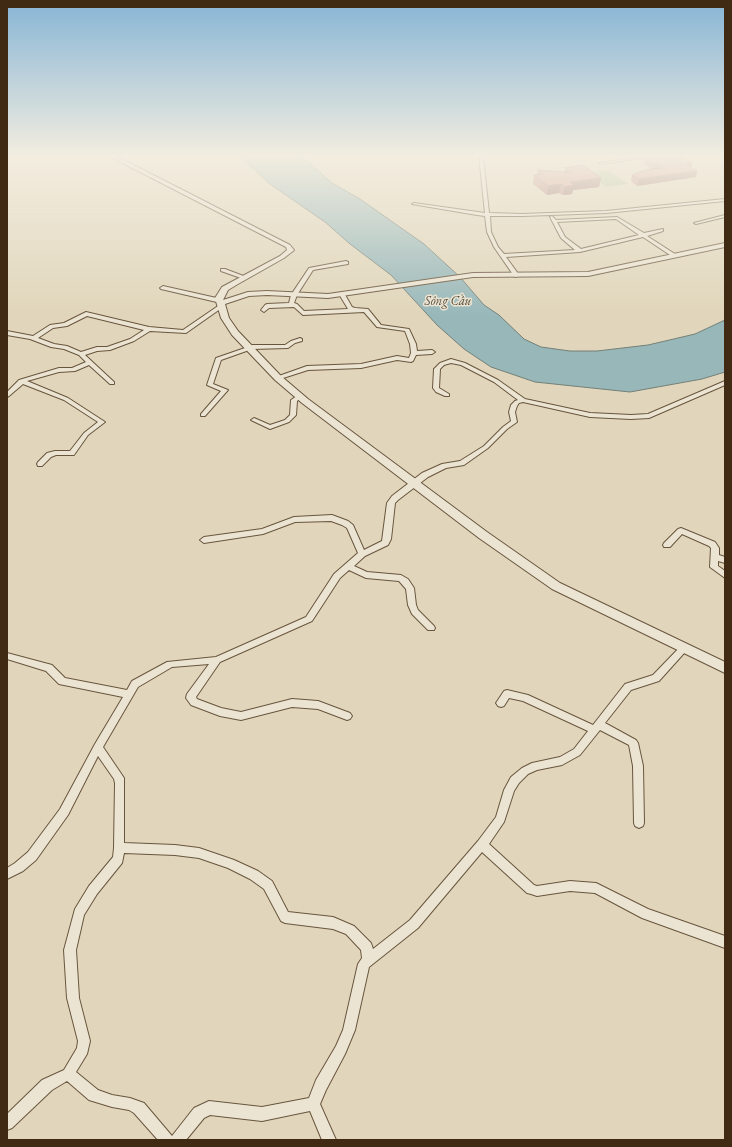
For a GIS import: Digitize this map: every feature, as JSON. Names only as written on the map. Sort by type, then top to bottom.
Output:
[{"type":"street","points":[[217,210],[288,246],[291,250],[243,277],[225,289],[219,298],[225,318],[235,333],[278,378],[522,564],[564,591],[725,668]]},
{"type":"street","points":[[451,210],[488,215],[610,212],[634,210]]},
{"type":"street","points":[[487,210],[490,233],[502,256],[516,275]]},
{"type":"street","points":[[551,214],[563,238],[580,251]]},
{"type":"street","points":[[696,223],[725,216]]},
{"type":"street","points":[[554,221],[617,218],[675,256]]},
{"type":"street","points":[[502,256],[580,251],[643,236],[661,230]]},
{"type":"street","points":[[33,338],[52,326],[65,325],[86,314],[149,329],[184,332],[221,303],[248,294],[267,292],[319,296],[404,286],[462,277],[588,274],[725,245]]},
{"type":"street","points":[[291,304],[294,295],[311,269],[346,263]]},
{"type":"street","points":[[223,270],[243,277]]},
{"type":"street","points":[[162,288],[221,303]]},
{"type":"street","points":[[342,294],[352,310]]},
{"type":"street","points":[[264,310],[267,306],[291,304],[295,305],[302,313],[366,310],[381,327],[407,330],[413,344],[414,354],[411,360],[397,358],[361,366],[307,368],[278,378]]},
{"type":"street","points":[[81,354],[97,349],[106,349],[132,340],[149,329]]},
{"type":"street","points":[[7,333],[33,338],[54,346],[65,347],[81,354],[112,383]]},
{"type":"street","points":[[203,415],[226,390],[210,385],[218,359],[249,348],[286,347],[293,342],[300,340]]},
{"type":"street","points":[[414,354],[432,352]]},
{"type":"street","points":[[447,395],[438,391],[436,388],[437,370],[442,364],[451,361],[463,364],[496,381],[523,400],[590,415],[649,416],[725,384]]},
{"type":"street","points":[[7,395],[21,381],[59,370],[73,370],[90,362]]},
{"type":"street","points":[[21,381],[66,399],[86,410],[102,422],[86,434],[72,452],[55,453],[49,455],[40,464]]},
{"type":"street","points":[[254,420],[270,427],[287,421],[293,415],[294,400],[300,396]]},
{"type":"street","points":[[7,874],[19,867],[32,856],[64,812],[127,694],[140,680],[170,664],[217,660],[310,619],[330,585],[348,566],[362,554],[385,542],[387,539],[391,503],[414,483],[440,468],[462,463],[486,447],[505,428],[514,422],[512,412],[514,405],[523,400]]},
{"type":"street","points":[[204,540],[263,532],[294,520],[332,518],[345,523],[350,528],[362,554]]},
{"type":"street","points":[[667,545],[679,533],[684,532],[712,544],[715,548],[714,567],[725,575]]},
{"type":"street","points":[[714,557],[725,560]]},
{"type":"street","points":[[348,566],[366,575],[401,578],[410,588],[412,605],[415,612],[431,628]]},
{"type":"street","points":[[329,1140],[313,1104],[321,1085],[341,1050],[348,1034],[364,964],[368,958],[414,924],[482,845],[502,814],[509,790],[515,780],[525,771],[535,766],[568,758],[577,752],[628,687],[656,678],[683,649]]},
{"type":"street","points":[[7,656],[49,668],[62,681],[127,694]]},
{"type":"street","points":[[217,660],[192,694],[191,698],[194,702],[220,712],[241,716],[292,703],[318,705],[347,716]]},
{"type":"street","points":[[501,702],[507,694],[525,698],[633,743],[638,766],[639,823]]},
{"type":"street","points":[[7,1123],[47,1085],[68,1074],[83,1050],[84,1041],[72,991],[70,950],[76,919],[94,890],[118,859],[119,848],[119,778],[98,747]]},
{"type":"street","points":[[482,845],[532,889],[537,891],[570,886],[596,888],[646,914],[725,942]]},
{"type":"street","points":[[119,848],[181,851],[214,857],[230,864],[254,875],[268,885],[285,917],[333,923],[350,930],[367,946],[368,958]]},
{"type":"street","points":[[68,1074],[94,1095],[112,1102],[130,1104],[139,1108],[167,1140]]},
{"type":"street","points":[[177,1140],[198,1112],[209,1108],[262,1114],[313,1104]]},
{"type":"water","name":"Sông Cầu","points":[[307,210],[375,210],[424,244],[460,277],[484,305],[499,315],[524,339],[541,347],[570,351],[597,351],[648,345],[695,334],[725,320],[725,372],[702,379],[630,392],[535,382],[491,367],[464,349],[437,325],[391,275],[350,244],[325,222]]}]
